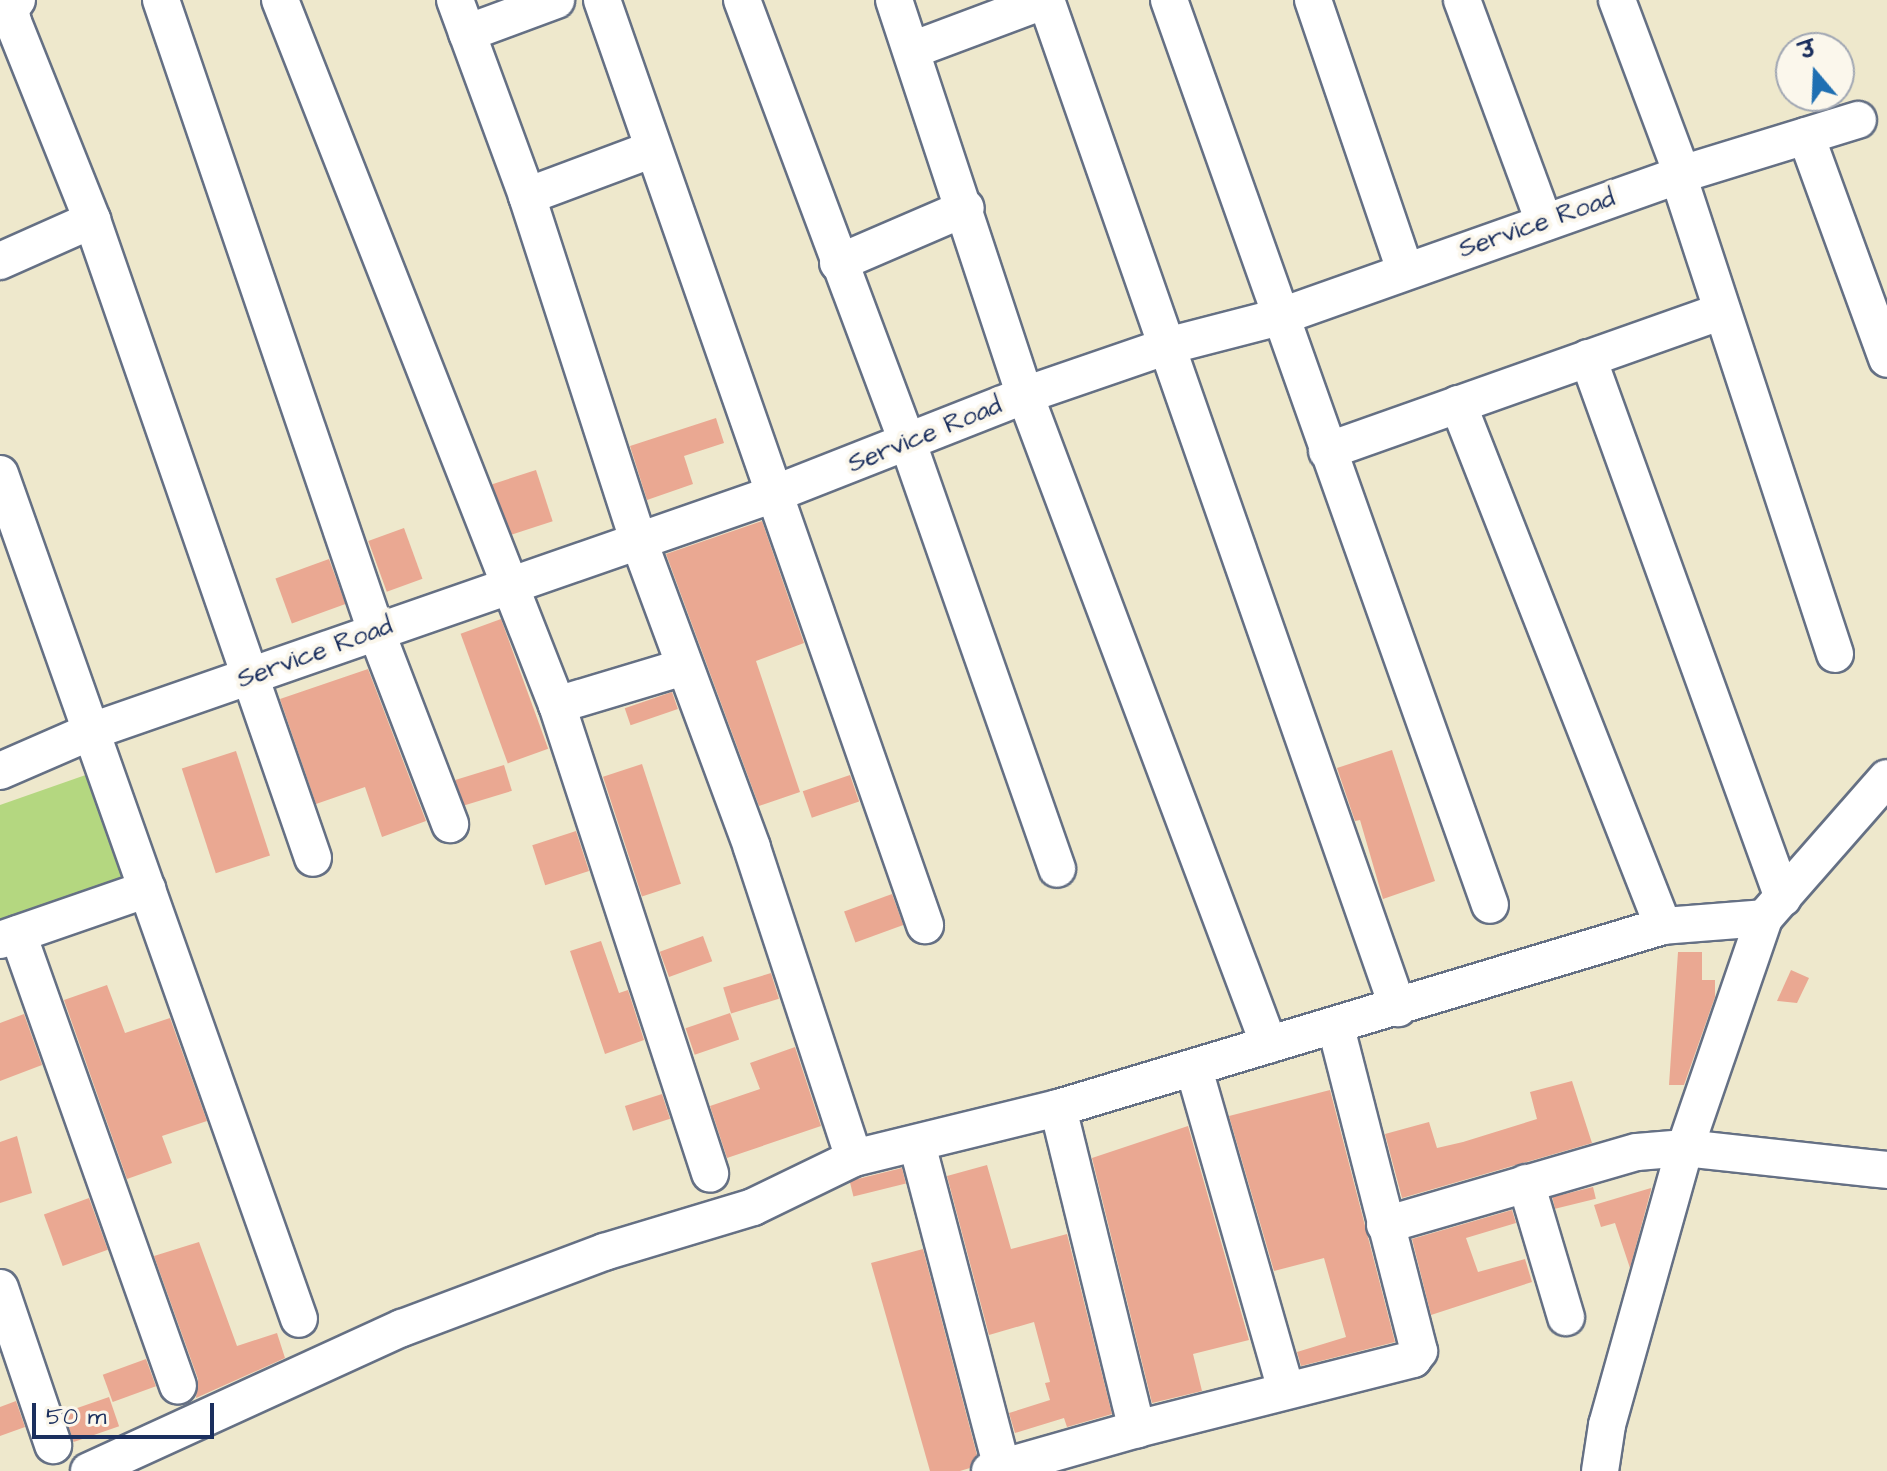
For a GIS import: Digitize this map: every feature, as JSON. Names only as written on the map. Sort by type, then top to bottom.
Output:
[{"type":"street","points":[[17,0],[10,9],[13,22],[92,220],[313,858]]},
{"type":"street","points":[[161,0],[376,631],[450,824]]},
{"type":"street","points":[[280,0],[557,705],[710,1174]]},
{"type":"street","points":[[556,0],[461,16],[527,196],[638,539],[752,848],[854,1158]]},
{"type":"street","points":[[602,0],[925,925]]},
{"type":"street","points":[[742,0],[908,443],[1057,869]]},
{"type":"street","points":[[894,0],[966,208],[1025,395],[1269,1045]]},
{"type":"street","points":[[912,50],[1046,0],[1398,1008]]},
{"type":"street","points":[[1169,0],[1490,905]]},
{"type":"street","points":[[1313,0],[1405,271]]},
{"type":"street","points":[[1462,0],[1544,222]]},
{"type":"street","points":[[1617,0],[1680,174],[1835,654]]},
{"type":"street","name":"Service Road","points":[[0,771],[92,731],[774,494],[1025,395],[1167,346],[1279,317],[1680,174],[1858,120]]},
{"type":"street","points":[[1806,136],[1887,359]]},
{"type":"street","points":[[527,196],[653,149]]},
{"type":"street","points":[[838,263],[966,208]]},
{"type":"street","points":[[0,261],[92,220]]},
{"type":"street","points":[[1327,451],[1722,311]]},
{"type":"street","points":[[1588,358],[1773,908]]},
{"type":"street","points":[[1458,404],[1663,926]]},
{"type":"street","points":[[0,474],[299,1319]]},
{"type":"street","points":[[557,705],[684,667]]},
{"type":"street","points":[[1600,1471],[1607,1425],[1685,1148],[1773,908],[1887,778]]},
{"type":"street","points":[[147,889],[9,937],[178,1386]]},
{"type":"street","points":[[89,1471],[402,1328],[604,1252],[753,1207],[854,1158],[1058,1108],[1194,1069],[1663,926],[1773,908]]},
{"type":"street","points":[[917,1144],[996,1469],[1286,1389],[1413,1359],[1419,1351],[1336,1027]]},
{"type":"street","points":[[1194,1069],[1286,1389]]},
{"type":"street","points":[[1058,1108],[1137,1429]]},
{"type":"street","points":[[1385,1225],[1637,1152],[1685,1148],[1887,1170]]},
{"type":"street","points":[[1526,1183],[1566,1317]]},
{"type":"street","points":[[0,1288],[53,1445]]},
{"type":"green space","points":[[97,771],[134,876],[0,922],[0,805]]},
{"type":"building","points":[[716,418],[724,443],[684,456],[693,484],[647,500],[630,446]]},
{"type":"building","points":[[536,470],[553,521],[509,536],[492,484]]},
{"type":"building","points":[[762,521],[804,643],[756,661],[800,792],[759,806],[666,554]]},
{"type":"building","points":[[404,528],[422,579],[387,592],[368,541]]},
{"type":"building","points":[[329,559],[345,604],[292,624],[275,578]]},
{"type":"building","points":[[501,619],[548,749],[508,763],[461,634]]},
{"type":"building","points":[[368,669],[426,821],[382,837],[365,787],[316,804],[280,699]]},
{"type":"building","points":[[672,692],[678,709],[631,725],[625,708]]},
{"type":"building","points":[[1392,750],[1435,881],[1383,899],[1360,820],[1355,821],[1337,768]]},
{"type":"building","points":[[236,751],[270,856],[216,873],[182,769]]},
{"type":"building","points":[[642,764],[681,884],[642,897],[603,777]]},
{"type":"building","points":[[504,765],[512,791],[463,806],[455,780]]},
{"type":"building","points":[[850,775],[859,801],[812,818],[803,791]]},
{"type":"building","points":[[576,831],[589,871],[545,885],[532,845]]},
{"type":"building","points":[[892,894],[903,925],[855,942],[844,911]]},
{"type":"building","points":[[703,936],[712,961],[669,977],[660,952]]},
{"type":"building","points":[[601,941],[619,993],[628,990],[644,1040],[605,1054],[570,951]]},
{"type":"building","points":[[1678,952],[1702,952],[1702,980],[1715,980],[1715,997],[1684,1085],[1669,1085]]},
{"type":"building","points":[[1791,970],[1809,978],[1797,1003],[1777,1001]]},
{"type":"building","points":[[771,973],[779,999],[731,1013],[723,988]]},
{"type":"building","points":[[107,985],[125,1033],[170,1018],[207,1121],[162,1136],[172,1163],[127,1179],[64,1000]]},
{"type":"building","points":[[730,1013],[739,1039],[695,1055],[686,1028]]},
{"type":"building","points":[[24,1014],[42,1065],[0,1081],[0,1023]]},
{"type":"building","points":[[795,1047],[821,1126],[727,1158],[710,1106],[760,1089],[750,1063]]},
{"type":"building","points":[[1572,1081],[1592,1143],[1402,1198],[1385,1134],[1429,1122],[1437,1148],[1463,1142],[1537,1119],[1530,1092]]},
{"type":"building","points":[[1330,1090],[1395,1342],[1301,1366],[1297,1352],[1346,1337],[1324,1258],[1274,1271],[1229,1116]]},
{"type":"building","points":[[662,1094],[670,1119],[633,1131],[625,1106]]},
{"type":"building","points":[[1188,1126],[1249,1340],[1193,1354],[1202,1391],[1152,1403],[1092,1158]]},
{"type":"building","points":[[17,1136],[32,1193],[0,1203],[0,1142]]},
{"type":"building","points":[[987,1165],[1011,1249],[1067,1234],[1112,1414],[1067,1427],[1064,1418],[1015,1433],[1009,1413],[1050,1400],[1045,1383],[1050,1382],[1034,1322],[989,1335],[947,1176]]},
{"type":"building","points":[[902,1168],[906,1184],[853,1197],[850,1181]]},
{"type":"building","points":[[1593,1187],[1596,1199],[1555,1209],[1552,1197]]},
{"type":"building","points":[[1651,1188],[1630,1268],[1615,1223],[1601,1227],[1594,1205]]},
{"type":"building","points":[[89,1198],[108,1250],[63,1266],[44,1214]]},
{"type":"building","points":[[1512,1210],[1516,1223],[1466,1238],[1478,1272],[1525,1259],[1532,1282],[1431,1315],[1412,1239]]},
{"type":"building","points":[[199,1242],[237,1346],[277,1333],[285,1358],[196,1398],[198,1379],[154,1256]]},
{"type":"building","points":[[923,1249],[977,1455],[970,1468],[960,1471],[930,1471],[871,1263]]},
{"type":"building","points":[[146,1359],[156,1386],[113,1402],[103,1375]]},
{"type":"building","points":[[109,1397],[119,1426],[74,1442],[64,1413]]},
{"type":"building","points":[[16,1401],[25,1427],[0,1436],[0,1407]]}]
